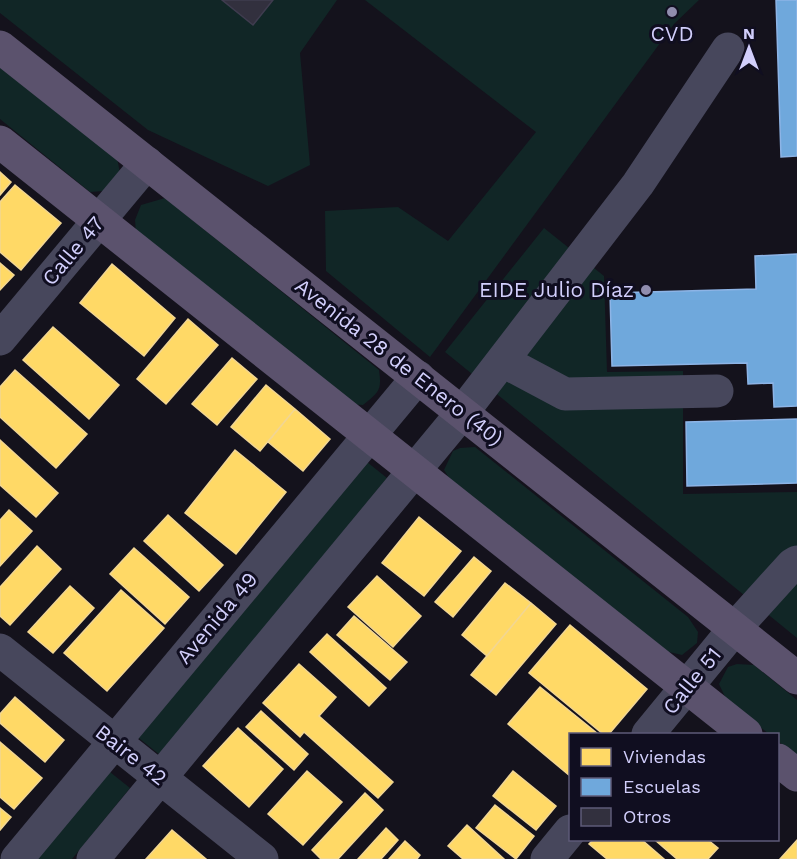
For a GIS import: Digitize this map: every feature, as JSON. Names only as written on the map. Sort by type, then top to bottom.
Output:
[{"type":"main road","name":"Avenida 28 de Enero (40)","points":[[0,47],[797,678]]},
{"type":"main road","points":[[0,142],[743,733]]},
{"type":"main road","points":[[779,762],[797,775]]},
{"type":"street","points":[[93,859],[503,361],[638,184],[728,49]]},
{"type":"street","name":"Calle 47","points":[[0,339],[147,163]]},
{"type":"street","points":[[503,361],[565,394],[717,391]]},
{"type":"street","name":"Avenida 49","points":[[17,859],[418,377]]},
{"type":"street","name":"Calle 51","points":[[650,733],[735,628],[797,562]]},
{"type":"street","name":"Baire 42","points":[[0,650],[262,859]]},
{"type":"street","points":[[547,859],[569,832]]},
{"type":"green space","points":[[0,0],[337,0],[300,53],[310,165],[268,186],[148,130],[0,13]]},
{"type":"green space","points":[[365,0],[699,0],[674,24],[430,357],[326,271],[325,211],[398,207],[448,241],[536,132]]},
{"type":"green space","points":[[0,65],[117,158],[120,173],[104,191],[90,192],[0,119]]},
{"type":"green space","points":[[165,198],[379,370],[380,382],[376,394],[363,405],[347,404],[136,233],[135,220],[141,205]]},
{"type":"green space","points":[[544,228],[604,276],[607,372],[683,371],[683,494],[797,492],[797,638],[445,352]]},
{"type":"green space","points":[[475,447],[688,617],[698,632],[697,643],[682,655],[665,651],[453,484],[444,470],[453,451]]},
{"type":"green space","points":[[362,458],[387,478],[160,755],[135,735]]},
{"type":"green space","points":[[737,664],[754,665],[797,700],[797,756],[779,742],[779,733],[768,733],[727,701],[719,684],[728,667]]},
{"type":"green space","points":[[105,768],[130,788],[72,859],[30,859]]},
{"type":"building: Viviendas","points":[[0,172],[11,182],[0,195]]},
{"type":"building: Viviendas","points":[[15,185],[61,223],[21,270],[0,252],[0,202]]},
{"type":"building: Viviendas","points":[[0,263],[14,275],[0,290]]},
{"type":"building: Viviendas","points":[[112,264],[175,318],[144,356],[80,303]]},
{"type":"building: Viviendas","points":[[188,319],[218,345],[166,404],[137,379]]},
{"type":"building: Viviendas","points":[[53,327],[119,385],[89,419],[23,360]]},
{"type":"building: Viviendas","points":[[232,358],[257,379],[217,425],[192,404]]},
{"type":"building: Viviendas","points":[[15,370],[87,434],[56,468],[0,417],[0,387]]},
{"type":"building: Viviendas","points":[[266,385],[295,409],[260,451],[231,427]]},
{"type":"building: Viviendas","points":[[295,409],[330,439],[303,471],[268,442]]},
{"type":"building: Viviendas","points":[[0,440],[58,493],[36,517],[0,485]]},
{"type":"building: Viviendas","points":[[235,450],[286,492],[236,554],[185,513]]},
{"type":"building: Viviendas","points":[[9,510],[32,531],[0,566],[0,520]]},
{"type":"building: Viviendas","points":[[168,515],[223,565],[199,591],[144,541]]},
{"type":"building: Viviendas","points":[[419,517],[461,551],[424,596],[382,563]]},
{"type":"building: Viviendas","points":[[37,546],[61,569],[10,625],[0,616],[0,587]]},
{"type":"building: Viviendas","points":[[134,548],[189,597],[165,624],[110,574]]},
{"type":"building: Viviendas","points":[[474,557],[491,571],[453,617],[435,602]]},
{"type":"building: Viviendas","points":[[377,576],[421,616],[393,647],[348,607]]},
{"type":"building: Viviendas","points":[[505,583],[531,603],[487,656],[462,635]]},
{"type":"building: Viviendas","points":[[70,586],[94,608],[53,653],[28,632]]},
{"type":"building: Viviendas","points":[[121,590],[164,628],[107,691],[64,653]]},
{"type":"building: Viviendas","points":[[531,603],[556,624],[496,695],[471,675]]},
{"type":"building: Viviendas","points":[[354,616],[407,662],[390,680],[337,635]]},
{"type":"building: Viviendas","points":[[570,625],[647,689],[610,733],[602,733],[529,673]]},
{"type":"building: Viviendas","points":[[327,634],[386,688],[369,706],[310,652]]},
{"type":"building: Viviendas","points":[[299,664],[336,697],[319,716],[393,782],[378,798],[304,732],[300,737],[263,703]]},
{"type":"building: Viviendas","points":[[540,687],[597,733],[569,733],[569,775],[508,724]]},
{"type":"building: Viviendas","points":[[15,697],[64,740],[45,762],[0,723],[0,714]]},
{"type":"building: Viviendas","points":[[261,711],[308,754],[294,770],[246,727]]},
{"type":"building: Viviendas","points":[[238,728],[283,769],[249,807],[203,766]]},
{"type":"building: Viviendas","points":[[0,742],[42,778],[14,809],[0,797]]},
{"type":"building: Viviendas","points":[[307,771],[342,802],[303,845],[268,814]]},
{"type":"building: Viviendas","points":[[513,771],[556,806],[536,830],[493,796]]},
{"type":"building: Viviendas","points":[[365,793],[383,810],[338,859],[321,859],[312,850]]},
{"type":"building: Viviendas","points":[[495,805],[534,836],[516,859],[476,828]]},
{"type":"building: Viviendas","points":[[0,808],[11,817],[0,830]]},
{"type":"building: Viviendas","points":[[467,825],[504,859],[463,859],[448,846]]},
{"type":"building: Viviendas","points":[[386,828],[398,840],[381,859],[358,859]]},
{"type":"building: Viviendas","points":[[172,830],[206,859],[146,859]]},
{"type":"building: Viviendas","points":[[797,840],[797,859],[780,859]]},
{"type":"building: Viviendas","points":[[405,841],[420,855],[417,859],[389,859]]},
{"type":"building: Viviendas","points":[[592,841],[643,841],[664,859],[607,859],[589,844]]},
{"type":"building: Viviendas","points":[[656,841],[709,841],[718,848],[708,859],[677,859]]},
{"type":"building: Escuelas","points":[[776,0],[797,0],[797,156],[781,157]]},
{"type":"building: Escuelas","points":[[797,254],[797,406],[774,407],[773,383],[748,384],[747,363],[612,366],[610,293],[756,289],[755,256]]},
{"type":"building: Escuelas","points":[[797,419],[797,483],[687,486],[686,422]]},
{"type":"building: Otros","points":[[222,0],[273,0],[253,25]]},
{"type":"place","name":"CVD","points":[[672,12]]},
{"type":"place","name":"EIDE Julio Díaz","points":[[646,290]]}]
